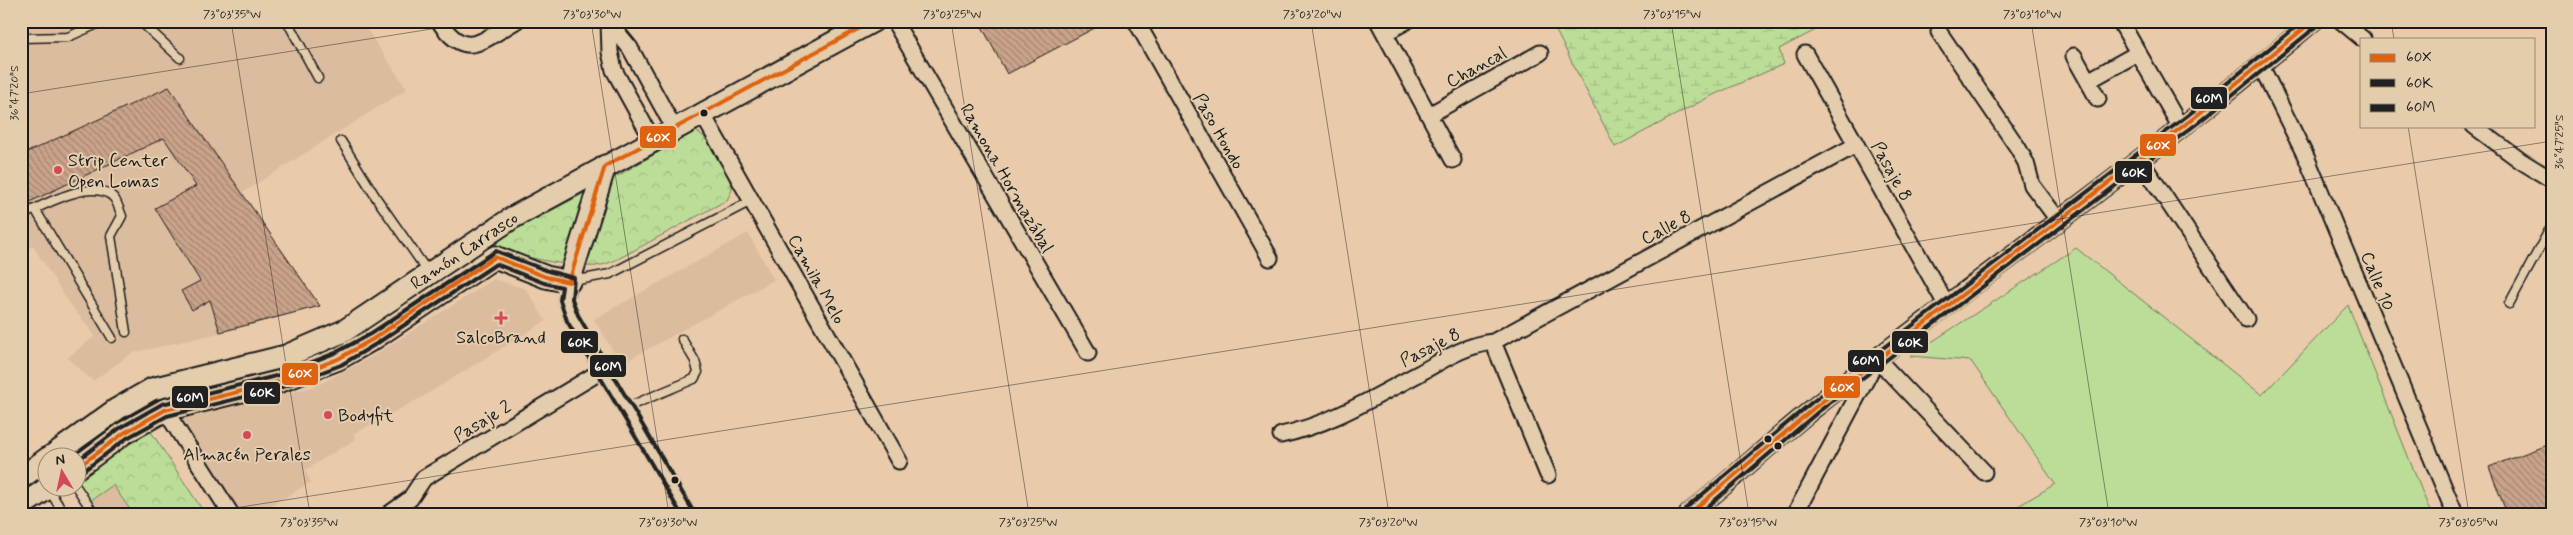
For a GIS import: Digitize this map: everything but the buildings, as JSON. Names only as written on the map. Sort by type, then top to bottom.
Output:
[{"type":"main road","name":"Ramón Carrasco","points":[[63,448],[117,409],[152,389],[308,348],[353,326],[492,230],[605,166],[703,115],[873,21]]},
{"type":"main road","points":[[492,230],[488,243],[495,257],[546,277],[568,282],[605,166]]},
{"type":"main road","name":"Ramón Carrasco","points":[[88,460],[124,433],[165,410],[278,382],[319,368],[356,350],[495,257]]},
{"type":"main road","points":[[21,506],[38,495]]},
{"type":"street","points":[[439,21],[452,39],[468,45],[479,42],[516,21]]},
{"type":"street","name":"Ramona Hormazábal","points":[[894,21],[1088,353]]},
{"type":"street","name":"Paso Hondo","points":[[1136,21],[1270,258]]},
{"type":"street","points":[[1407,21],[1382,27],[1453,160]]},
{"type":"street","points":[[2120,21],[2181,128]]},
{"type":"street","points":[[1689,514],[1832,393],[2140,160],[2261,66],[2314,21]]},
{"type":"street","points":[[2341,21],[2362,38]]},
{"type":"street","points":[[609,22],[630,48],[675,130]]},
{"type":"street","points":[[609,22],[610,52],[614,70],[653,141]]},
{"type":"street","points":[[1940,32],[2024,157],[2032,186],[2059,221]]},
{"type":"street","name":"Chancal","points":[[1429,114],[1540,53]]},
{"type":"street","points":[[2088,81],[2138,53]]},
{"type":"street","name":"Pasaje 8","points":[[1805,54],[1947,306]]},
{"type":"street","points":[[2074,56],[2098,99]]},
{"type":"street","name":"Calle 10","points":[[2261,66],[2307,159],[2454,514]]},
{"type":"street","name":"Camila Melo","points":[[703,115],[899,461]]},
{"type":"street","points":[[2477,128],[2521,161],[2552,180]]},
{"type":"street","name":"Calle 8","points":[[1493,342],[1856,145]]},
{"type":"street","points":[[2140,160],[2246,319]]},
{"type":"street","points":[[568,282],[566,300],[568,309],[688,514]]},
{"type":"street","points":[[1493,342],[1548,475]]},
{"type":"street","name":"Pasaje 8","points":[[1281,435],[1335,418],[1462,350],[1477,344],[1493,342]]},
{"type":"street","points":[[1876,359],[1984,472]]},
{"type":"street","points":[[1795,514],[1876,359]]},
{"type":"street","name":"Pasaje 2","points":[[390,514],[410,499],[424,478],[603,370]]},
{"type":"street","points":[[165,410],[231,514]]},
{"type":"lane","points":[[21,38],[68,36],[104,21]]},
{"type":"lane","points":[[140,21],[180,58]]},
{"type":"lane","points":[[286,21],[318,78]]},
{"type":"lane","points":[[341,141],[377,199],[430,273]]},
{"type":"lane","points":[[21,216],[64,196],[79,192],[102,191],[114,198],[122,216],[111,236],[126,332]]},
{"type":"lane","points":[[568,282],[610,274],[751,200]]},
{"type":"lane","points":[[35,209],[112,338]]},
{"type":"lane","points":[[2509,304],[2552,225]]},
{"type":"lane","points":[[625,408],[694,378],[698,372],[695,361],[682,339]]},
{"type":"lane","points":[[54,498],[64,514]]},
{"type":"lane","points":[[84,498],[94,514]]},
{"type":"shaded area","points":[[21,21],[361,21],[407,89],[242,193],[320,306],[237,329],[132,353],[93,381],[67,358],[95,336],[67,300],[33,246],[21,252]]},
{"type":"shaded area","points":[[748,233],[774,280],[621,364],[594,319]]},
{"type":"shaded area","points":[[494,279],[526,289],[546,321],[419,399],[353,434],[356,439],[305,470],[311,482],[257,514],[242,514],[178,420],[316,386],[371,357]]},
{"type":"shaded area","points":[[113,485],[133,514],[70,514]]},
{"type":"green space","points":[[1551,21],[1833,21],[1779,49],[1784,64],[1713,95],[1615,147]]},
{"type":"green space","points":[[695,131],[706,139],[712,147],[731,184],[732,190],[727,200],[618,259],[599,266],[574,265],[526,257],[501,248],[495,243],[501,237],[619,175]]},
{"type":"green space","points":[[2076,248],[2262,395],[2348,305],[2431,514],[2005,514],[2055,484],[1971,361],[1910,356]]},
{"type":"green space","points":[[144,421],[205,514],[133,514],[113,485],[87,503],[83,498],[88,498],[88,462],[114,441]]},
{"type":"transit line","name":"60X","points":[[88,460],[124,433],[165,410],[278,382],[338,359],[373,339],[495,257],[546,277],[569,282],[605,166],[873,21]]},
{"type":"transit line","name":"60M","points":[[1685,509],[1811,403],[2192,112],[2303,21]]},
{"type":"transit line","name":"60X","points":[[1689,514],[1814,408],[2195,117],[2313,21]]},
{"type":"transit line","name":"60K","points":[[1699,514],[1818,412],[2199,122],[2317,26]]},
{"type":"transit line","name":"60M","points":[[88,452],[120,428],[162,404],[276,376],[335,353],[370,334],[496,251],[548,271],[574,278],[572,299],[578,315],[693,511]]},
{"type":"transit line","name":"60K","points":[[88,467],[127,438],[167,416],[280,388],[341,365],[376,344],[496,264],[544,283],[562,287],[560,300],[567,321],[681,514]]},
{"type":"place","name":"Strip Center Open Lomas","points":[[58,170]]},
{"type":"place","name":"SalcoBrand","points":[[501,318]]},
{"type":"place","name":"Bodyfit","points":[[328,415]]},
{"type":"place","name":"Almacén Perales","points":[[247,435]]}]
